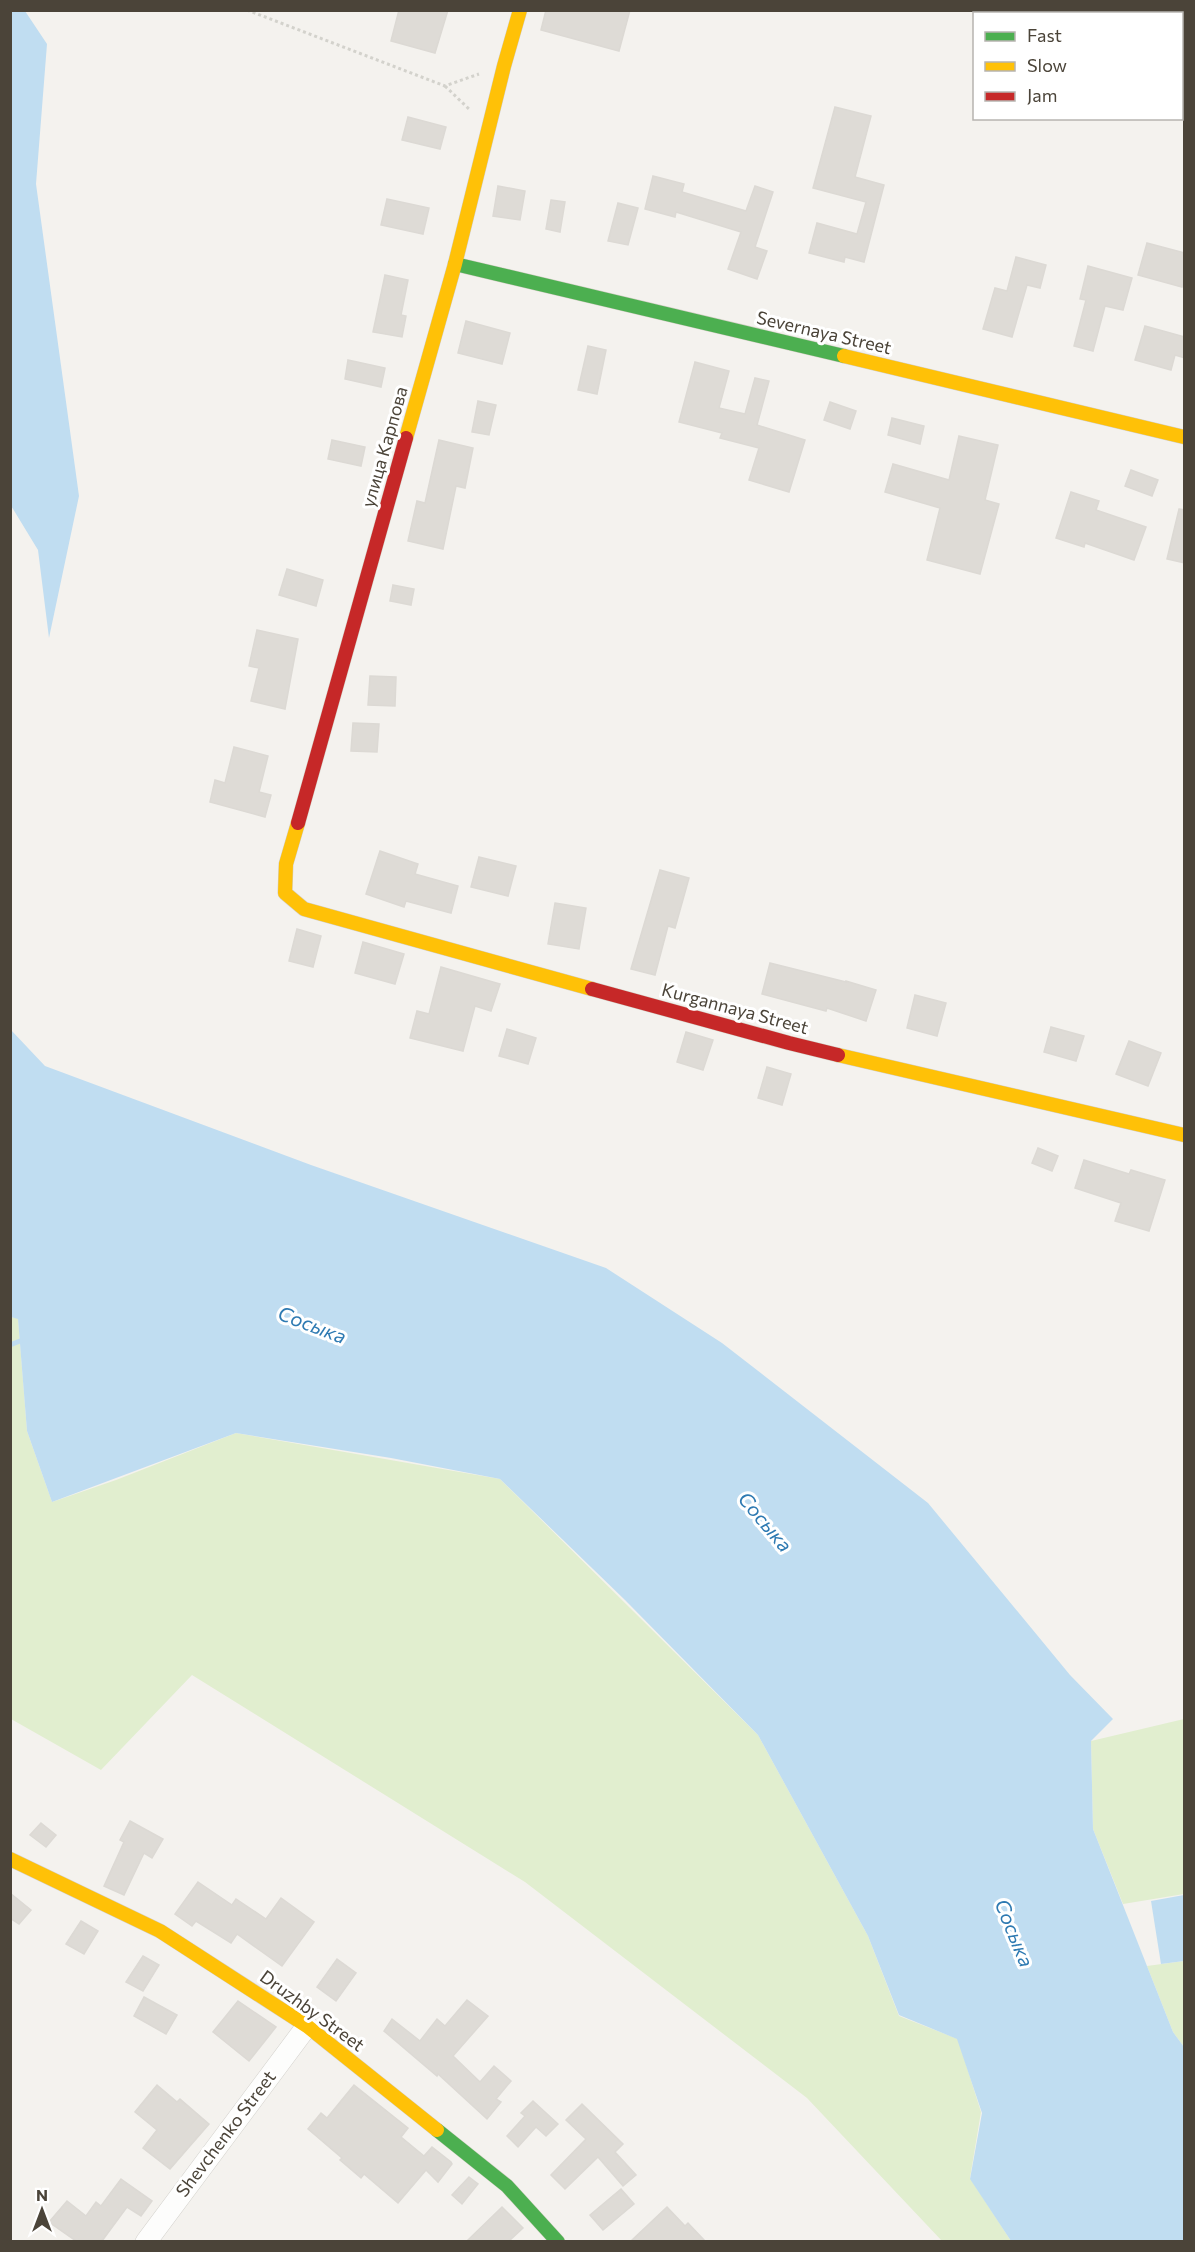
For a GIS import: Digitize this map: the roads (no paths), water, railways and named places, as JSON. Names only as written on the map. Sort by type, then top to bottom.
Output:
[{"type":"street","name":"улица Карпова","points":[[285,893],[286,864],[454,264],[520,10]]},
{"type":"street","name":"Severnaya Street","points":[[454,264],[1185,436]]},
{"type":"street","name":"Kurgannaya Street","points":[[285,893],[304,909],[789,1043],[1185,1135]]},
{"type":"street","name":"Druzhby Street","points":[[10,1859],[160,1931],[307,2026],[507,2186],[558,2241]]},
{"type":"street","name":"Shevchenko Street","points":[[146,2241],[307,2026]]},
{"type":"water","points":[[10,11],[25,11],[47,44],[36,184],[79,496],[49,638],[38,550],[10,504]]},
{"type":"water","name":"Сосыка","points":[[11,1030],[45,1066],[311,1165],[606,1268],[722,1343],[928,1503],[1070,1675],[1113,1719],[1091,1741],[1093,1829],[1173,2032],[1184,2047],[1184,2241],[1011,2241],[970,2179],[982,2113],[957,2039],[899,2015],[868,1936],[758,1735],[625,1600],[500,1479],[391,1458],[236,1433],[52,1502],[27,1431],[18,1319],[11,1317]]},
{"type":"water","points":[[1184,1895],[1184,1961],[1161,1964],[1151,1901]]},
{"type":"waterway","points":[[10,1345],[20,1341]]}]
